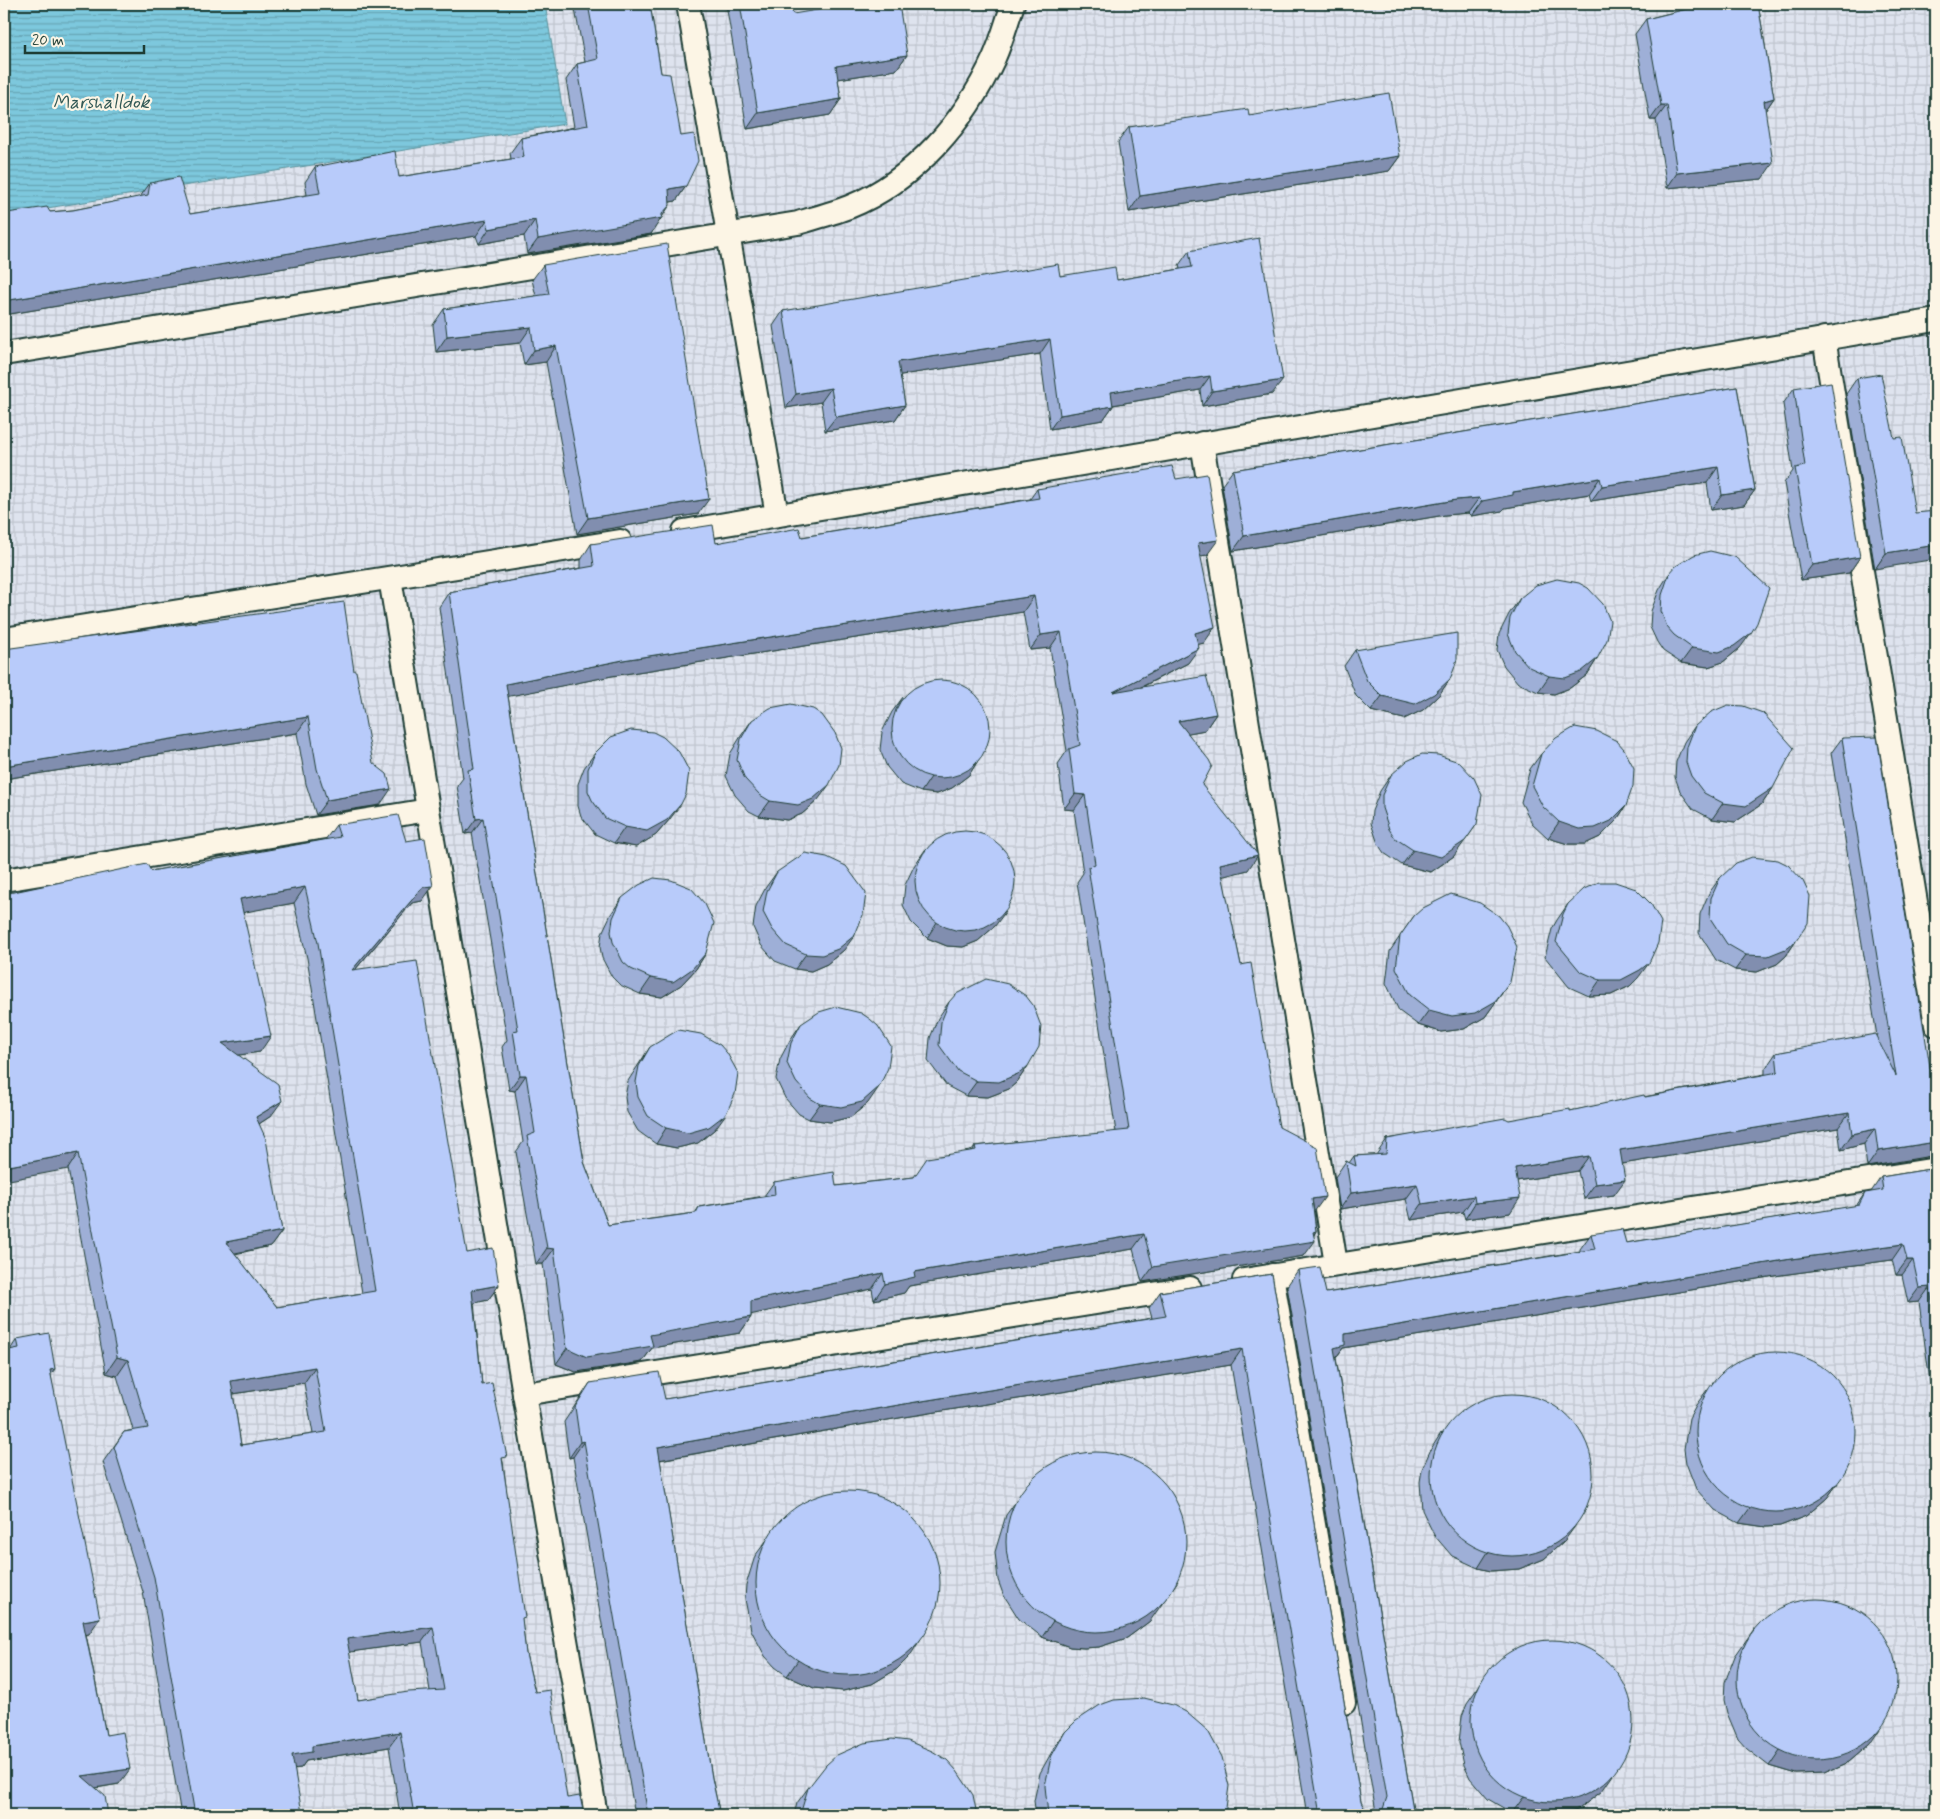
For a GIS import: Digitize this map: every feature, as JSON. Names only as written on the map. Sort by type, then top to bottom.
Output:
[{"type":"lane","points":[[688,4],[776,516]]},
{"type":"lane","points":[[4,354],[798,223],[850,207],[898,179],[936,144],[966,110],[994,57],[1013,4]]},
{"type":"lane","points":[[4,639],[776,516],[1936,320]]},
{"type":"lane","points":[[1824,338],[1936,1025]]},
{"type":"lane","points":[[1202,443],[1336,1264]]},
{"type":"lane","points":[[390,578],[524,1394],[596,1815]]},
{"type":"lane","points":[[4,880],[428,810]]},
{"type":"lane","points":[[524,1394],[1936,1169]]},
{"type":"lane","points":[[1272,1275],[1348,1727]]},
{"type":"shaded area","points":[[545,4],[1936,4],[1936,1815],[4,1815],[4,215],[565,124]]},
{"type":"water","name":"Marshalldok","points":[[4,4],[545,4],[565,124],[4,215]]},
{"type":"building","points":[[588,4],[650,4],[661,73],[670,74],[681,136],[694,134],[698,161],[686,186],[669,189],[670,205],[662,214],[662,218],[538,239],[535,220],[489,229],[487,220],[4,301],[4,224],[6,223],[7,213],[47,207],[50,212],[73,210],[148,195],[150,183],[179,177],[190,214],[320,193],[315,167],[395,151],[399,177],[524,157],[521,138],[588,125],[577,64],[598,59]]},
{"type":"building","points":[[740,4],[791,4],[793,14],[853,4],[899,4],[907,55],[836,66],[841,99],[758,113]]},
{"type":"building","points":[[1703,4],[1758,4],[1774,98],[1764,101],[1773,163],[1677,173],[1667,105],[1661,105],[1646,19]]},
{"type":"building","points":[[1389,93],[1400,156],[1140,196],[1129,127],[1248,109],[1249,116]]},
{"type":"building","points":[[1259,238],[1283,380],[1212,391],[1210,376],[1111,392],[1113,406],[1060,415],[1050,339],[898,362],[905,405],[836,417],[831,388],[796,394],[783,311],[1058,264],[1060,276],[1115,267],[1117,280],[1192,267],[1189,251]]},
{"type":"building","points":[[667,244],[709,499],[588,518],[556,346],[534,350],[531,327],[447,336],[444,309],[549,294],[543,265]]},
{"type":"building","points":[[1881,374],[1894,438],[1902,437],[1915,513],[1936,511],[1936,545],[1886,553],[1857,378]]},
{"type":"building","points":[[1831,382],[1860,557],[1812,565],[1795,468],[1805,466],[1794,388]]},
{"type":"building","points":[[1737,387],[1755,490],[1722,495],[1718,467],[1602,486],[1600,478],[1513,492],[1513,495],[1482,501],[1479,498],[1456,500],[1244,536],[1233,470]]},
{"type":"building","points":[[1172,466],[1176,479],[1207,474],[1218,540],[1198,543],[1215,627],[1195,633],[1199,648],[1113,692],[1206,676],[1216,714],[1178,721],[1212,766],[1202,785],[1258,855],[1220,864],[1241,965],[1251,963],[1279,1127],[1317,1147],[1325,1197],[1312,1199],[1316,1231],[1313,1232],[1315,1241],[1153,1267],[1144,1234],[914,1272],[915,1277],[885,1284],[883,1273],[751,1301],[751,1317],[650,1335],[653,1346],[587,1357],[567,1348],[554,1249],[547,1248],[527,1136],[535,1133],[526,1075],[520,1075],[513,1031],[518,1030],[483,818],[476,819],[468,770],[474,769],[449,592],[594,566],[591,544],[713,525],[716,543],[799,528],[802,537],[1039,498],[1037,489]],"holes":[[[1034,596],[1041,635],[1061,632],[1080,745],[1069,749],[1075,794],[1085,795],[1095,864],[1088,867],[1129,1130],[975,1146],[976,1150],[927,1158],[914,1177],[836,1186],[834,1172],[774,1182],[775,1195],[699,1207],[696,1213],[608,1225],[584,1162],[506,684],[623,660]]]},
{"type":"building","points":[[1710,551],[1735,557],[1769,588],[1757,623],[1751,633],[1734,646],[1719,652],[1692,648],[1674,635],[1667,627],[1661,611],[1662,595],[1669,574],[1676,566],[1694,555]]},
{"type":"building","points":[[1557,579],[1579,583],[1588,588],[1603,604],[1610,621],[1607,640],[1597,659],[1581,672],[1565,678],[1549,676],[1529,667],[1515,651],[1508,634],[1510,618],[1520,598],[1536,585]]},
{"type":"building","points":[[344,602],[354,671],[356,671],[373,763],[387,774],[391,789],[327,800],[317,769],[308,717],[4,766],[4,649]]},
{"type":"building","points":[[1457,633],[1457,659],[1450,679],[1434,694],[1415,704],[1382,696],[1367,681],[1355,650]]},
{"type":"building","points":[[941,680],[960,684],[976,694],[986,710],[990,729],[986,748],[976,764],[960,774],[941,778],[922,774],[906,764],[896,748],[892,729],[896,710],[906,694],[922,684]]},
{"type":"building","points":[[791,704],[813,709],[822,715],[835,733],[841,748],[839,765],[829,785],[813,799],[798,805],[770,801],[760,795],[745,779],[737,760],[741,739],[752,720],[770,708]]},
{"type":"building","points":[[1728,705],[1743,706],[1763,713],[1794,748],[1773,788],[1746,806],[1723,803],[1704,793],[1691,776],[1686,762],[1687,747],[1695,726],[1711,712]]},
{"type":"building","points":[[1575,727],[1597,731],[1617,741],[1624,749],[1634,768],[1633,786],[1626,806],[1611,821],[1595,828],[1579,829],[1559,822],[1543,807],[1532,786],[1541,754],[1556,738]]},
{"type":"building","points":[[631,730],[653,732],[663,737],[679,752],[689,771],[686,794],[681,804],[667,820],[647,831],[625,827],[605,818],[588,791],[588,769],[595,753],[611,737]]},
{"type":"building","points":[[1877,737],[1936,1104],[1936,1142],[1878,1151],[1875,1129],[1852,1134],[1849,1113],[1620,1150],[1625,1180],[1595,1184],[1589,1156],[1515,1168],[1520,1198],[1475,1203],[1474,1196],[1422,1204],[1417,1184],[1351,1193],[1346,1161],[1356,1166],[1354,1156],[1386,1154],[1387,1139],[1505,1118],[1509,1120],[1570,1109],[1570,1111],[1644,1095],[1645,1097],[1778,1072],[1776,1053],[1875,1034],[1896,1076],[1842,738]]},
{"type":"building","points":[[1422,754],[1438,755],[1459,762],[1474,778],[1482,795],[1477,824],[1465,841],[1441,857],[1413,850],[1395,838],[1389,829],[1382,808],[1382,795],[1391,775],[1407,761]]},
{"type":"building","points":[[398,815],[406,841],[425,838],[433,886],[423,887],[352,970],[417,961],[467,1253],[493,1248],[499,1285],[472,1290],[482,1385],[492,1383],[507,1457],[502,1458],[525,1617],[522,1618],[526,1654],[535,1692],[550,1690],[567,1798],[580,1796],[584,1815],[414,1815],[400,1732],[312,1746],[312,1752],[292,1755],[302,1813],[195,1815],[154,1577],[114,1447],[124,1432],[148,1428],[128,1360],[117,1357],[78,1153],[4,1167],[4,894],[147,864],[151,871],[340,837],[336,825]],"holes":[[[305,887],[318,943],[375,1291],[277,1307],[226,1242],[282,1231],[266,1139],[256,1117],[282,1101],[278,1084],[222,1043],[271,1036],[240,899]],[[315,1367],[326,1432],[241,1445],[231,1381]],[[433,1627],[444,1690],[408,1692],[358,1700],[347,1639]]]},
{"type":"building","points":[[965,831],[975,832],[993,839],[1007,853],[1014,871],[1014,891],[1007,909],[993,923],[975,930],[965,931],[955,930],[937,923],[923,909],[916,891],[915,881],[916,871],[923,853],[937,839],[955,832]]},
{"type":"building","points":[[805,853],[827,857],[846,866],[866,893],[863,915],[855,935],[838,949],[822,955],[806,954],[786,945],[772,929],[763,912],[767,891],[777,872]]},
{"type":"building","points":[[1752,857],[1778,860],[1788,865],[1803,881],[1810,896],[1808,923],[1796,941],[1788,948],[1768,956],[1746,955],[1727,944],[1710,918],[1711,898],[1720,878],[1736,863]]},
{"type":"building","points":[[654,878],[671,880],[691,888],[705,904],[714,923],[706,953],[692,969],[673,982],[651,978],[631,969],[623,962],[613,942],[611,932],[613,918],[622,898],[639,885]]},
{"type":"building","points":[[1599,882],[1615,882],[1636,889],[1651,904],[1661,922],[1658,943],[1649,963],[1621,980],[1600,980],[1580,971],[1556,942],[1563,914],[1568,904],[1584,889]]},
{"type":"building","points":[[1451,894],[1480,903],[1499,916],[1507,926],[1517,947],[1510,982],[1496,1001],[1475,1013],[1452,1016],[1429,1010],[1410,995],[1396,968],[1400,936],[1414,916],[1423,908]]},
{"type":"building","points":[[986,979],[1008,984],[1026,996],[1033,1005],[1041,1026],[1039,1047],[1028,1066],[1020,1073],[999,1082],[977,1081],[958,1071],[939,1045],[941,1022],[949,1002],[956,994]]},
{"type":"building","points":[[836,1007],[861,1013],[870,1019],[878,1026],[891,1046],[888,1068],[879,1087],[862,1102],[841,1107],[820,1104],[810,1098],[796,1082],[787,1063],[791,1043],[801,1024],[819,1012]]},
{"type":"building","points":[[678,1030],[701,1034],[720,1045],[727,1053],[738,1073],[735,1094],[726,1114],[709,1127],[688,1133],[666,1128],[648,1116],[638,1097],[636,1082],[639,1066],[650,1047]]},
{"type":"building","points":[[1936,1168],[1936,1332],[1930,1287],[1919,1288],[1913,1260],[1907,1260],[1903,1244],[1791,1259],[1345,1334],[1345,1345],[1334,1348],[1414,1815],[1320,1815],[1242,1349],[916,1402],[658,1447],[712,1778],[720,1815],[648,1815],[584,1441],[580,1442],[575,1407],[590,1383],[659,1372],[665,1399],[1166,1316],[1160,1292],[1272,1274],[1361,1802],[1364,1808],[1376,1812],[1383,1809],[1387,1797],[1298,1270],[1320,1267],[1326,1293],[1595,1249],[1591,1234],[1622,1229],[1626,1243],[1859,1205],[1865,1193],[1883,1190],[1881,1177]]},
{"type":"building","points":[[49,1333],[55,1369],[50,1370],[100,1618],[83,1621],[106,1735],[123,1732],[130,1769],[82,1776],[105,1796],[108,1815],[4,1815],[4,1351],[19,1348],[17,1339]]},
{"type":"building","points":[[1768,1352],[1784,1352],[1807,1358],[1827,1370],[1838,1381],[1850,1401],[1856,1424],[1856,1440],[1850,1463],[1838,1483],[1827,1494],[1807,1506],[1784,1512],[1768,1512],[1745,1506],[1725,1494],[1714,1483],[1702,1463],[1696,1440],[1696,1424],[1702,1401],[1714,1381],[1725,1370],[1745,1358]]},
{"type":"building","points":[[1512,1394],[1543,1400],[1569,1418],[1587,1444],[1593,1475],[1587,1506],[1569,1532],[1543,1550],[1512,1556],[1481,1550],[1455,1532],[1437,1506],[1431,1475],[1437,1444],[1455,1418],[1481,1400]]},
{"type":"building","points":[[1096,1452],[1130,1459],[1153,1473],[1165,1485],[1175,1500],[1182,1516],[1186,1542],[1179,1576],[1165,1599],[1153,1611],[1138,1621],[1122,1628],[1096,1632],[1062,1625],[1039,1611],[1027,1599],[1017,1584],[1010,1568],[1006,1542],[1013,1508],[1027,1485],[1039,1473],[1054,1463],[1070,1456]]},
{"type":"building","points":[[848,1491],[866,1493],[883,1498],[913,1518],[933,1548],[938,1565],[940,1583],[938,1601],[933,1618],[913,1648],[883,1668],[866,1673],[848,1675],[830,1673],[813,1668],[783,1648],[763,1618],[758,1601],[756,1583],[758,1565],[763,1548],[783,1518],[813,1498],[830,1493]]},
{"type":"building","points":[[1809,1599],[1825,1599],[1848,1605],[1868,1617],[1879,1628],[1891,1648],[1897,1671],[1897,1687],[1891,1710],[1879,1730],[1868,1741],[1848,1753],[1825,1759],[1809,1759],[1786,1753],[1766,1741],[1755,1730],[1743,1710],[1737,1687],[1737,1671],[1743,1648],[1755,1628],[1766,1617],[1786,1605]]},
{"type":"building","points":[[1552,1640],[1583,1646],[1609,1664],[1627,1690],[1633,1721],[1627,1752],[1609,1778],[1583,1796],[1552,1802],[1521,1796],[1495,1778],[1477,1752],[1471,1721],[1477,1690],[1495,1664],[1521,1646]]},
{"type":"building","points":[[1144,1698],[1173,1705],[1186,1712],[1208,1731],[1222,1757],[1229,1786],[1225,1815],[1048,1815],[1045,1786],[1051,1757],[1065,1732],[1076,1721],[1100,1705],[1114,1700]]},
{"type":"building","points":[[892,1739],[908,1741],[932,1751],[947,1760],[973,1795],[977,1815],[800,1815],[808,1788],[826,1765],[837,1755],[864,1743]]}]
